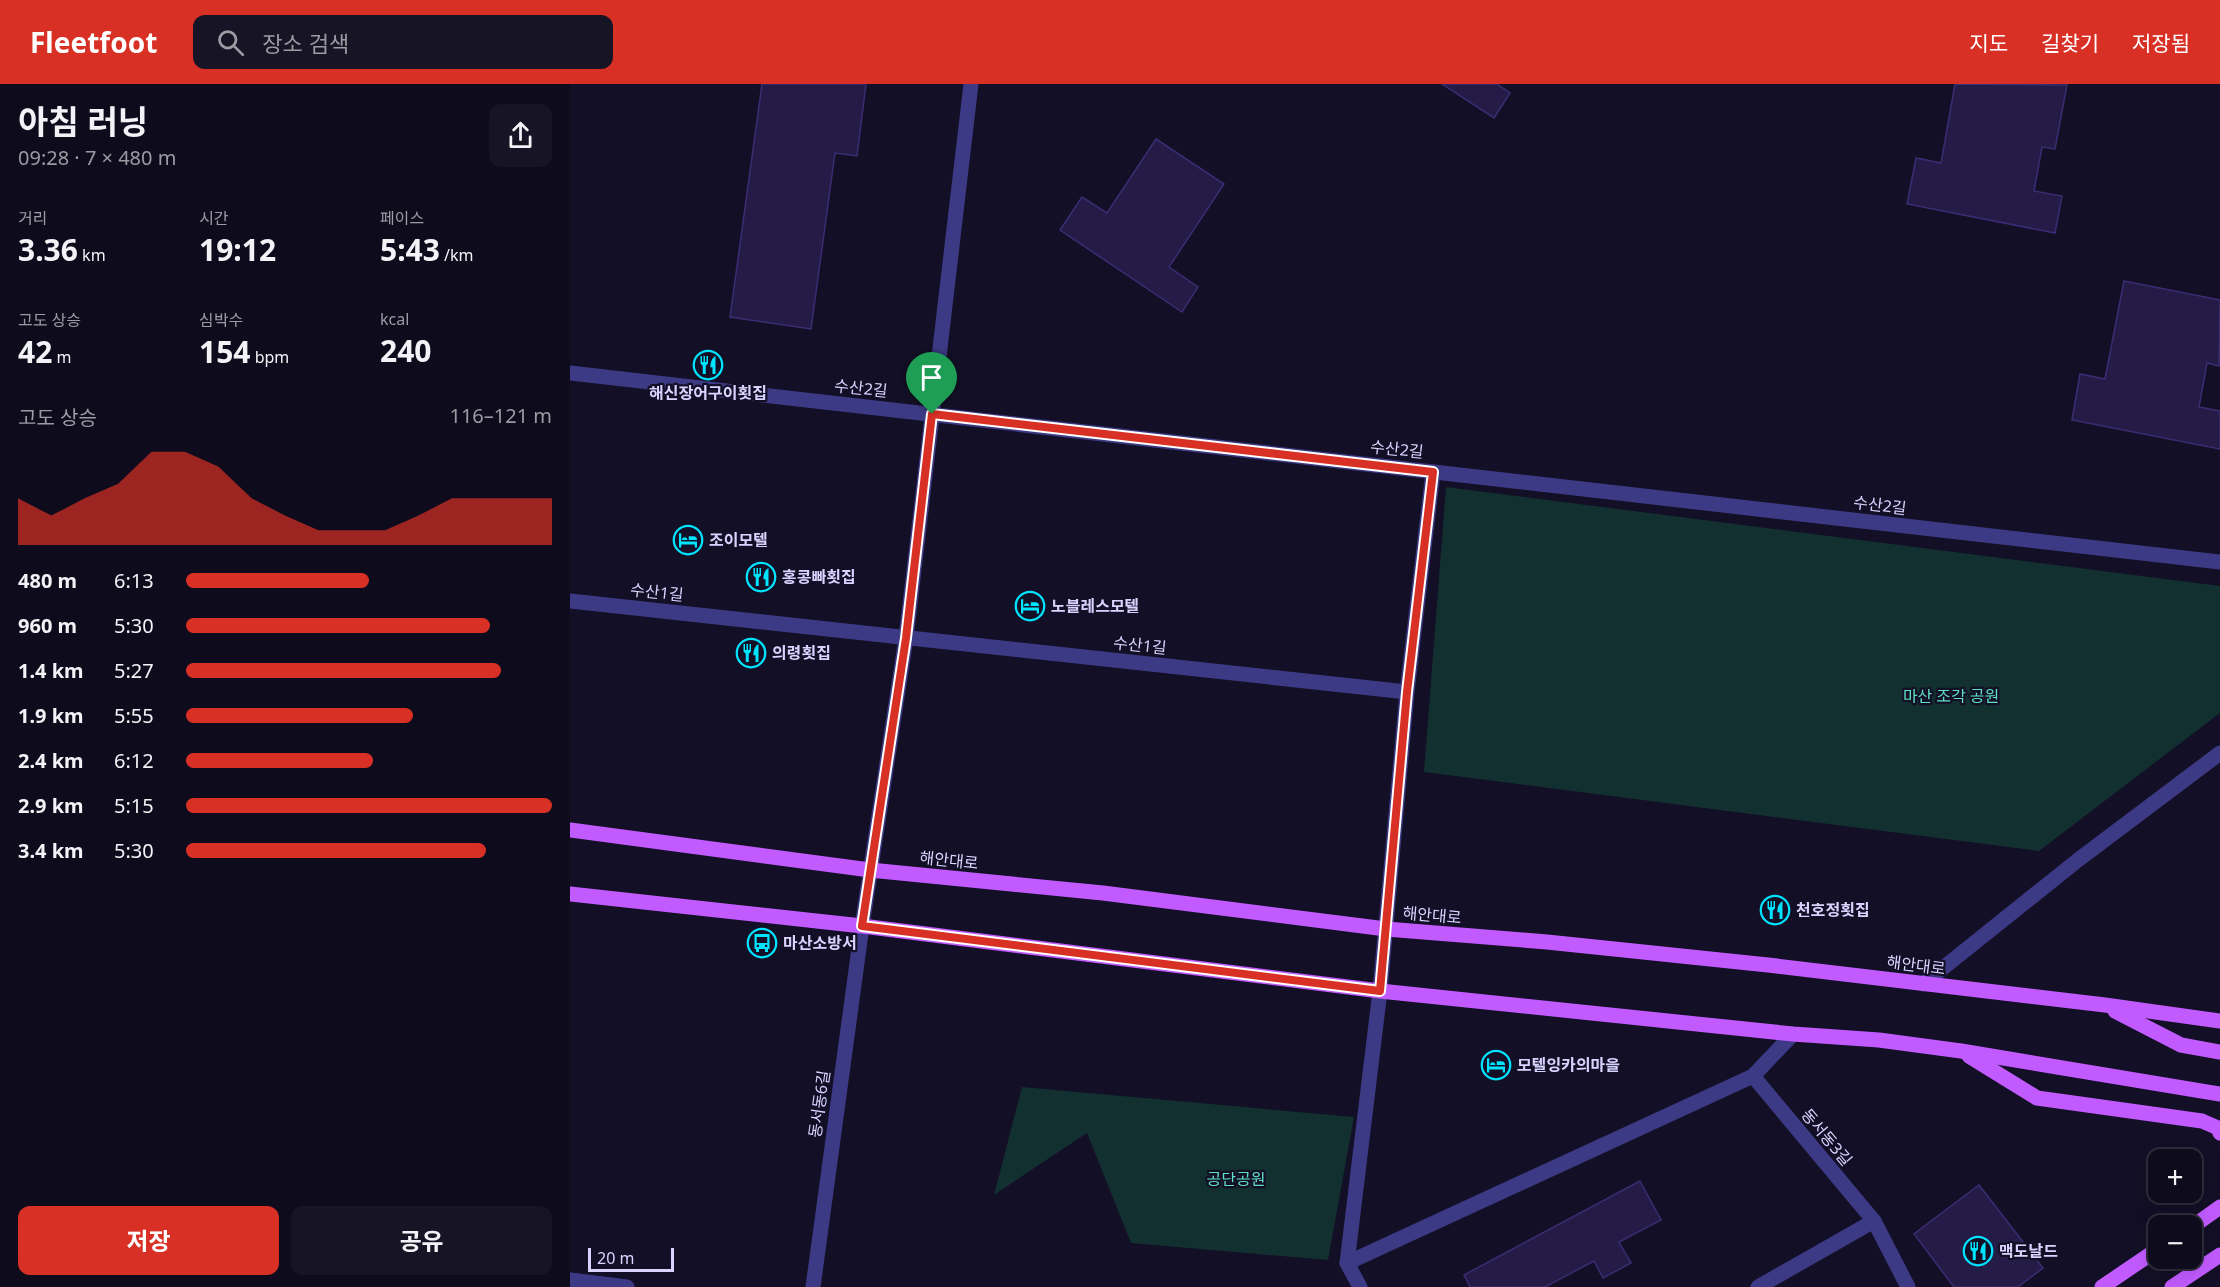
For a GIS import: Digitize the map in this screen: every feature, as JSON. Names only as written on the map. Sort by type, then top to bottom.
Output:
[{"type":"main road","name":"해안대로","points":[[570,830],[870,870],[1103,893],[1386,929],[1547,942],[1768,965],[2220,1021]]},
{"type":"main road","points":[[570,894],[862,926],[1380,991],[1793,1034],[1878,1040],[1961,1051],[2220,1094]]},
{"type":"main road","points":[[2104,1005],[2181,1045],[2220,1052]]},
{"type":"main road","points":[[1961,1051],[2037,1098],[2202,1121],[2218,1128],[2220,1133]]},
{"type":"main road","points":[[2202,1220],[2217,1210],[2220,1192]]},
{"type":"main road","points":[[2172,1287],[2220,1255]]},
{"type":"main road","points":[[2102,1287],[2148,1256]]},
{"type":"street","name":"동서동6길","points":[[813,1287],[870,870],[906,638],[971,84]]},
{"type":"street","name":"수산2길","points":[[570,373],[2220,562]]},
{"type":"street","points":[[1360,1287],[1347,1263],[1380,991],[1407,692],[1433,472]]},
{"type":"street","name":"수산1길","points":[[570,601],[1407,692]]},
{"type":"street","points":[[1923,984],[2078,860],[2220,753]]},
{"type":"street","points":[[1347,1263],[1753,1076],[1793,1034]]},
{"type":"street","name":"동서동3길","points":[[1753,1076],[1874,1221],[1908,1287]]},
{"type":"street","points":[[1758,1287],[1874,1221]]},
{"type":"street","points":[[570,1280],[627,1287]]},
{"type":"green space","name":"마산 조각 공원","points":[[1446,487],[2220,586],[2220,713],[2039,851],[1424,772]]},
{"type":"green space","name":"공단공원","points":[[1022,1087],[1354,1117],[1328,1260],[1131,1243],[1087,1133],[994,1195]]},
{"type":"building","points":[[762,84],[866,84],[857,156],[835,153],[811,329],[730,317]]},
{"type":"building","points":[[1442,84],[1497,84],[1510,93],[1494,118]]},
{"type":"building","points":[[1955,84],[2067,85],[2055,149],[2042,147],[2034,191],[2062,196],[2055,233],[1907,204],[1916,158],[1941,163]]},
{"type":"building","points":[[1156,139],[1224,184],[1169,267],[1198,287],[1182,312],[1060,230],[1082,197],[1107,213]]},
{"type":"building","points":[[2124,281],[2220,300],[2219,366],[2207,363],[2199,407],[2220,411],[2220,449],[2072,420],[2080,374],[2105,379]]},
{"type":"building","points":[[1640,1181],[1661,1220],[1619,1242],[1631,1263],[1603,1278],[1594,1261],[1545,1287],[1470,1287],[1464,1275]]},
{"type":"building","name":"맥도날드","points":[[1979,1185],[2043,1268],[2018,1287],[1954,1287],[1914,1234]]},
{"type":"place","name":"해신장어구이횟집","points":[[708,365]]},
{"type":"place","name":"조이모텔","points":[[688,540]]},
{"type":"place","name":"홍콩빠횟집","points":[[761,577]]},
{"type":"place","name":"노블레스모텔","points":[[1030,606]]},
{"type":"place","name":"의령횟집","points":[[751,653]]},
{"type":"place","name":"천호정횟집","points":[[1775,910]]},
{"type":"place","name":"마산소방서","points":[[762,943]]},
{"type":"place","name":"모텔잉카의마을","points":[[1496,1065]]},
{"type":"place","name":"맥도날드","points":[[1978,1251]]},
{"type":"route","points":[[932,414],[1433,472],[1407,692],[1380,991],[862,926],[906,638],[932,414]]}]
